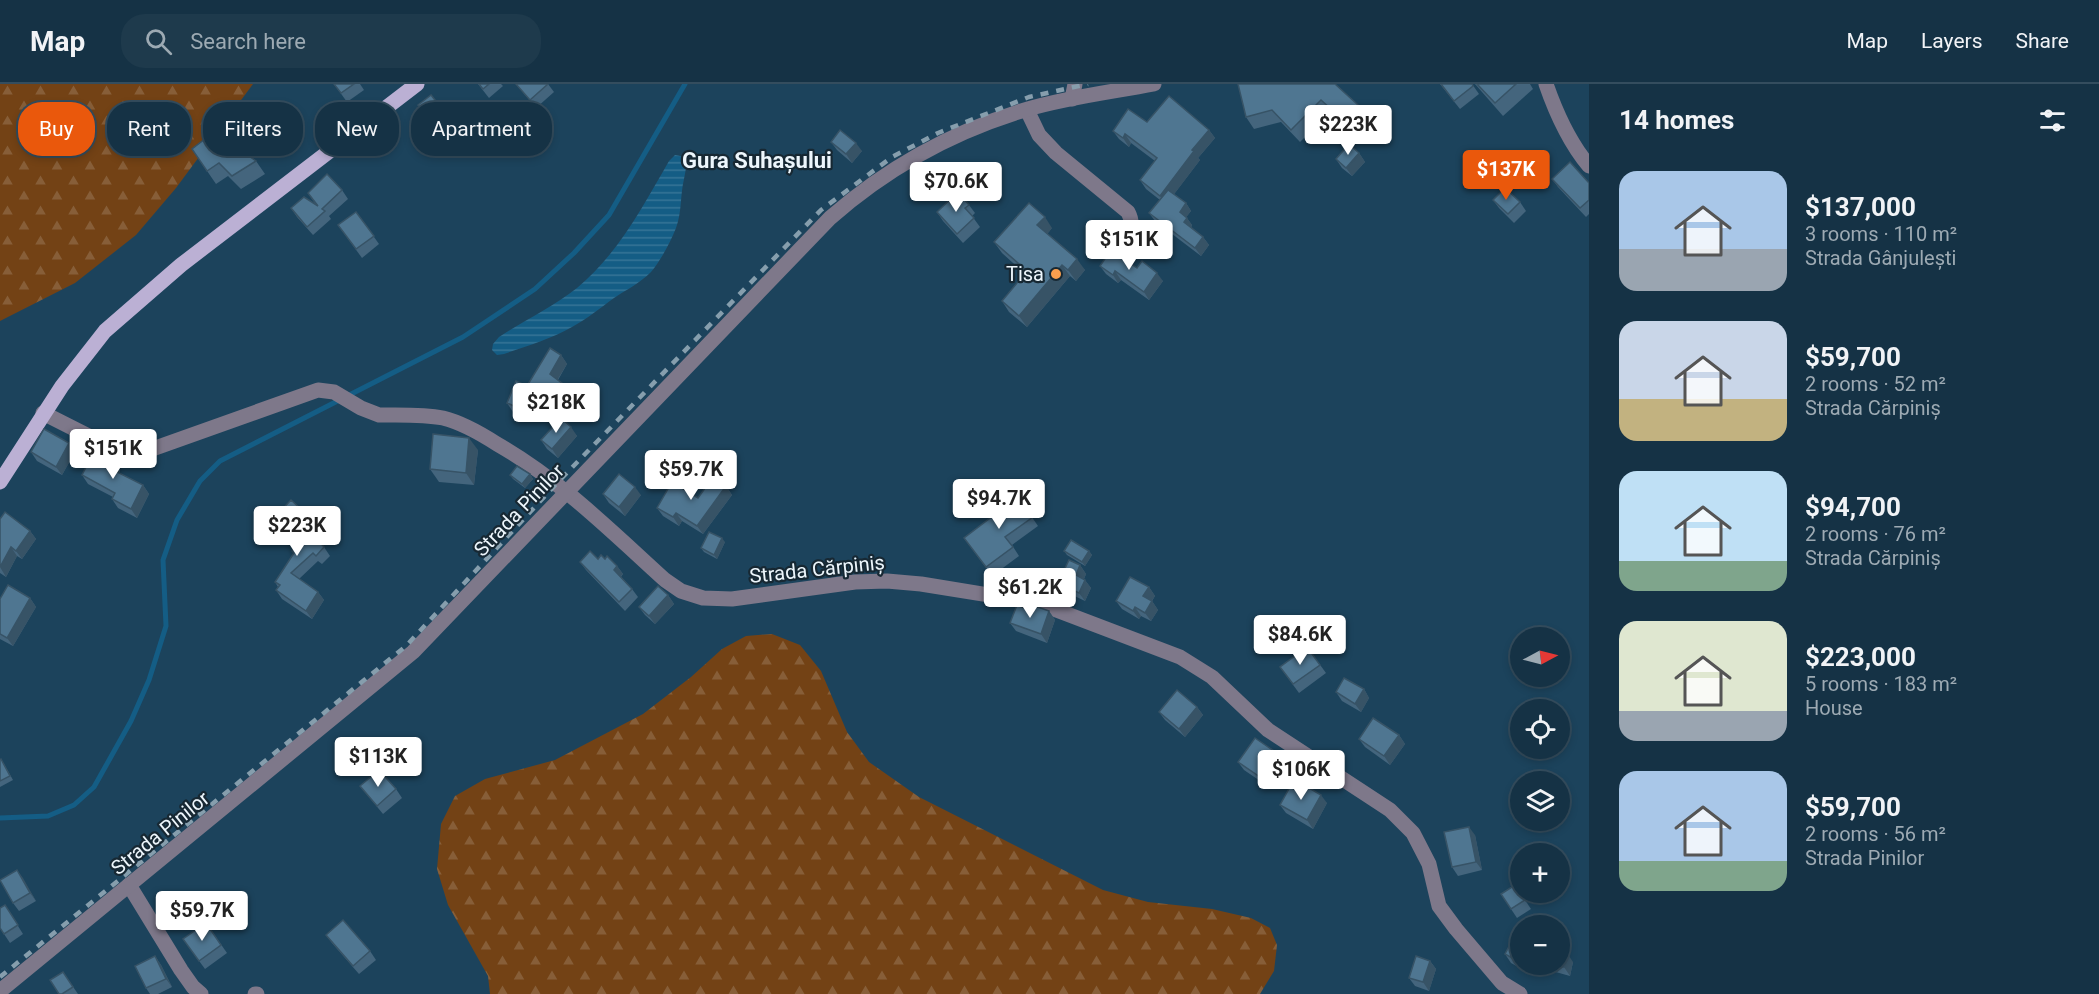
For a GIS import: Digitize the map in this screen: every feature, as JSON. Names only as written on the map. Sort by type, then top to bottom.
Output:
[{"type":"main road","points":[[0,482],[43,413],[80,361],[105,331],[181,265],[417,84]]},
{"type":"street","name":"Strada Pinilor","points":[[0,991],[413,652],[822,226],[852,198],[919,153],[970,129],[1027,110],[1073,91],[1154,84]]},
{"type":"street","points":[[1546,84],[1569,139],[1589,166]]},
{"type":"street","points":[[1027,110],[1039,135],[1056,153],[1128,212],[1132,219],[1132,227],[1123,247]]},
{"type":"street","name":"Strada Cărpiniș","points":[[43,413],[130,457],[318,390],[334,392],[361,408],[379,415],[441,418],[460,423],[527,461],[566,491],[665,580],[681,591],[703,598],[732,599],[855,582],[887,581],[921,584],[1038,603],[1180,657],[1212,677],[1268,730],[1390,810],[1413,832],[1429,864],[1439,906],[1498,989],[1520,994]]},
{"type":"street","points":[[129,885],[181,970],[201,994]]},
{"type":"green space","points":[[0,84],[253,84],[240,102],[203,102],[203,152],[136,235],[75,283],[0,321]]},
{"type":"green space","points":[[772,634],[800,645],[821,671],[847,732],[869,762],[919,797],[1103,890],[1148,902],[1212,909],[1251,918],[1270,928],[1277,945],[1274,971],[1260,994],[490,994],[488,976],[448,905],[437,869],[441,824],[455,796],[485,779],[555,760],[643,714],[691,677],[722,649],[746,636]]},
{"type":"water","points":[[675,155],[683,158],[686,163],[679,216],[668,245],[651,272],[572,327],[539,342],[497,355],[492,350],[493,344],[499,337],[568,295],[592,275],[629,229],[669,161]]},
{"type":"building","points":[[334,84],[354,84],[341,93]]},
{"type":"building","points":[[479,84],[489,84],[483,89]]},
{"type":"building","points":[[516,84],[548,84],[530,100]]},
{"type":"building","points":[[1238,84],[1335,84],[1358,105],[1343,120],[1321,100],[1291,130],[1272,110],[1246,117]]},
{"type":"building","points":[[1441,84],[1472,84],[1473,86],[1454,101]]},
{"type":"building","points":[[1477,84],[1516,84],[1495,103]]},
{"type":"building","points":[[431,95],[437,102],[422,102]]},
{"type":"building","points":[[1169,96],[1209,130],[1160,196],[1140,180],[1157,158],[1125,134],[1123,138],[1113,131],[1128,109],[1147,122]]},
{"type":"building","points":[[840,130],[856,143],[846,154],[831,142]]},
{"type":"building","points":[[203,140],[203,156],[249,156],[256,161],[232,176],[219,163],[207,171],[192,149]]},
{"type":"building","points":[[1349,144],[1359,153],[1346,168],[1336,159]]},
{"type":"building","points":[[1570,162],[1589,183],[1589,200],[1580,208],[1552,179]]},
{"type":"building","points":[[327,174],[342,190],[322,209],[325,211],[307,227],[291,208],[304,197],[318,206],[308,193]]},
{"type":"building","points":[[1505,188],[1520,202],[1508,214],[1493,200]]},
{"type":"building","points":[[1168,190],[1186,203],[1180,212],[1187,218],[1184,222],[1203,237],[1195,248],[1149,213]]},
{"type":"building","points":[[958,192],[969,205],[965,208],[974,218],[957,234],[937,212]]},
{"type":"building","points":[[1029,203],[1045,217],[1037,225],[1077,259],[1068,270],[1062,265],[1019,316],[1002,301],[1027,271],[994,242]]},
{"type":"building","points":[[356,212],[374,236],[356,249],[338,225]]},
{"type":"building","points":[[1111,250],[1137,268],[1142,261],[1157,273],[1144,292],[1115,271],[1113,275],[1100,266]]},
{"type":"building","points":[[550,348],[561,355],[550,374],[575,393],[557,415],[530,394],[523,410],[507,403],[516,381],[527,386]]},
{"type":"building","points":[[561,418],[571,427],[552,449],[541,440]]},
{"type":"building","points":[[44,429],[69,443],[56,467],[31,452]]},
{"type":"building","points":[[433,434],[469,438],[466,473],[430,469]]},
{"type":"building","points":[[94,452],[114,463],[111,469],[143,485],[131,509],[112,499],[115,493],[82,475]]},
{"type":"building","points":[[517,466],[530,474],[522,484],[510,475]]},
{"type":"building","points":[[619,474],[635,487],[619,507],[603,494]]},
{"type":"building","points":[[713,477],[726,486],[697,526],[676,513],[673,517],[657,508],[672,482],[698,498]]},
{"type":"building","points":[[1014,491],[1033,517],[1005,537],[1013,547],[986,567],[964,538],[1002,509],[998,503]]},
{"type":"building","points":[[291,500],[304,512],[298,519],[324,547],[316,556],[313,553],[291,573],[318,592],[306,611],[276,590],[280,585],[275,582],[294,553],[292,551],[299,544],[296,541],[298,539],[274,518]]},
{"type":"building","points":[[5,512],[30,531],[16,551],[11,547],[0,567],[0,519]]},
{"type":"building","points":[[709,532],[722,538],[714,555],[701,548]]},
{"type":"building","points":[[1071,540],[1089,551],[1082,562],[1064,551]]},
{"type":"building","points":[[590,551],[598,559],[601,555],[605,559],[607,556],[617,566],[614,570],[632,589],[619,602],[580,562]]},
{"type":"building","points":[[1069,560],[1080,565],[1076,575],[1085,580],[1079,593],[1058,583]]},
{"type":"building","points":[[1130,577],[1149,587],[1143,596],[1152,601],[1145,613],[1135,607],[1133,611],[1116,601]]},
{"type":"building","points":[[8,585],[30,598],[7,638],[0,634],[0,599]]},
{"type":"building","points":[[658,586],[668,595],[649,616],[639,607]]},
{"type":"building","points":[[1017,605],[1033,612],[1035,606],[1049,611],[1041,634],[1010,623]]},
{"type":"building","points":[[1307,647],[1320,665],[1293,684],[1280,667]]},
{"type":"building","points":[[1344,678],[1364,689],[1355,704],[1336,692]]},
{"type":"building","points":[[1177,690],[1197,707],[1179,729],[1159,712]]},
{"type":"building","points":[[1373,718],[1399,735],[1384,756],[1359,739]]},
{"type":"building","points":[[1255,738],[1274,751],[1270,757],[1276,761],[1263,779],[1238,762]]},
{"type":"building","points":[[0,760],[10,776],[0,781]]},
{"type":"building","points":[[379,770],[396,789],[377,806],[360,786]]},
{"type":"building","points":[[1299,782],[1321,795],[1307,820],[1280,805],[1290,787],[1294,789]]},
{"type":"building","points":[[1469,827],[1476,862],[1452,867],[1444,832]]},
{"type":"building","points":[[17,870],[30,893],[13,903],[0,880]]},
{"type":"building","points":[[1510,888],[1510,903],[1520,903],[1511,909],[1501,894]]},
{"type":"building","points":[[5,905],[18,925],[4,934],[0,928],[0,908]]},
{"type":"building","points":[[343,920],[370,951],[353,966],[326,935]]},
{"type":"building","points":[[206,923],[221,945],[199,961],[183,939]]},
{"type":"building","points":[[1510,945],[1510,957],[1505,954]]},
{"type":"building","points":[[155,956],[166,979],[146,988],[135,966]]},
{"type":"building","points":[[1416,956],[1430,961],[1423,982],[1409,978]]},
{"type":"building","points":[[63,972],[73,987],[59,994],[50,980]]},
{"type":"waterway","points":[[0,818],[48,816],[74,805],[94,787],[131,721],[149,680],[166,626],[163,560],[177,520],[200,481],[220,461],[463,337],[535,289],[574,253],[609,215],[685,84]]},
{"type":"railway","points":[[0,977],[406,646],[557,483],[821,210],[892,157],[938,133],[1029,97],[1088,84]]},
{"type":"place","name":"Tisa","points":[[1056,274]]},
{"type":"district","name":"Gura Suhașului","points":[[757,160]]}]
